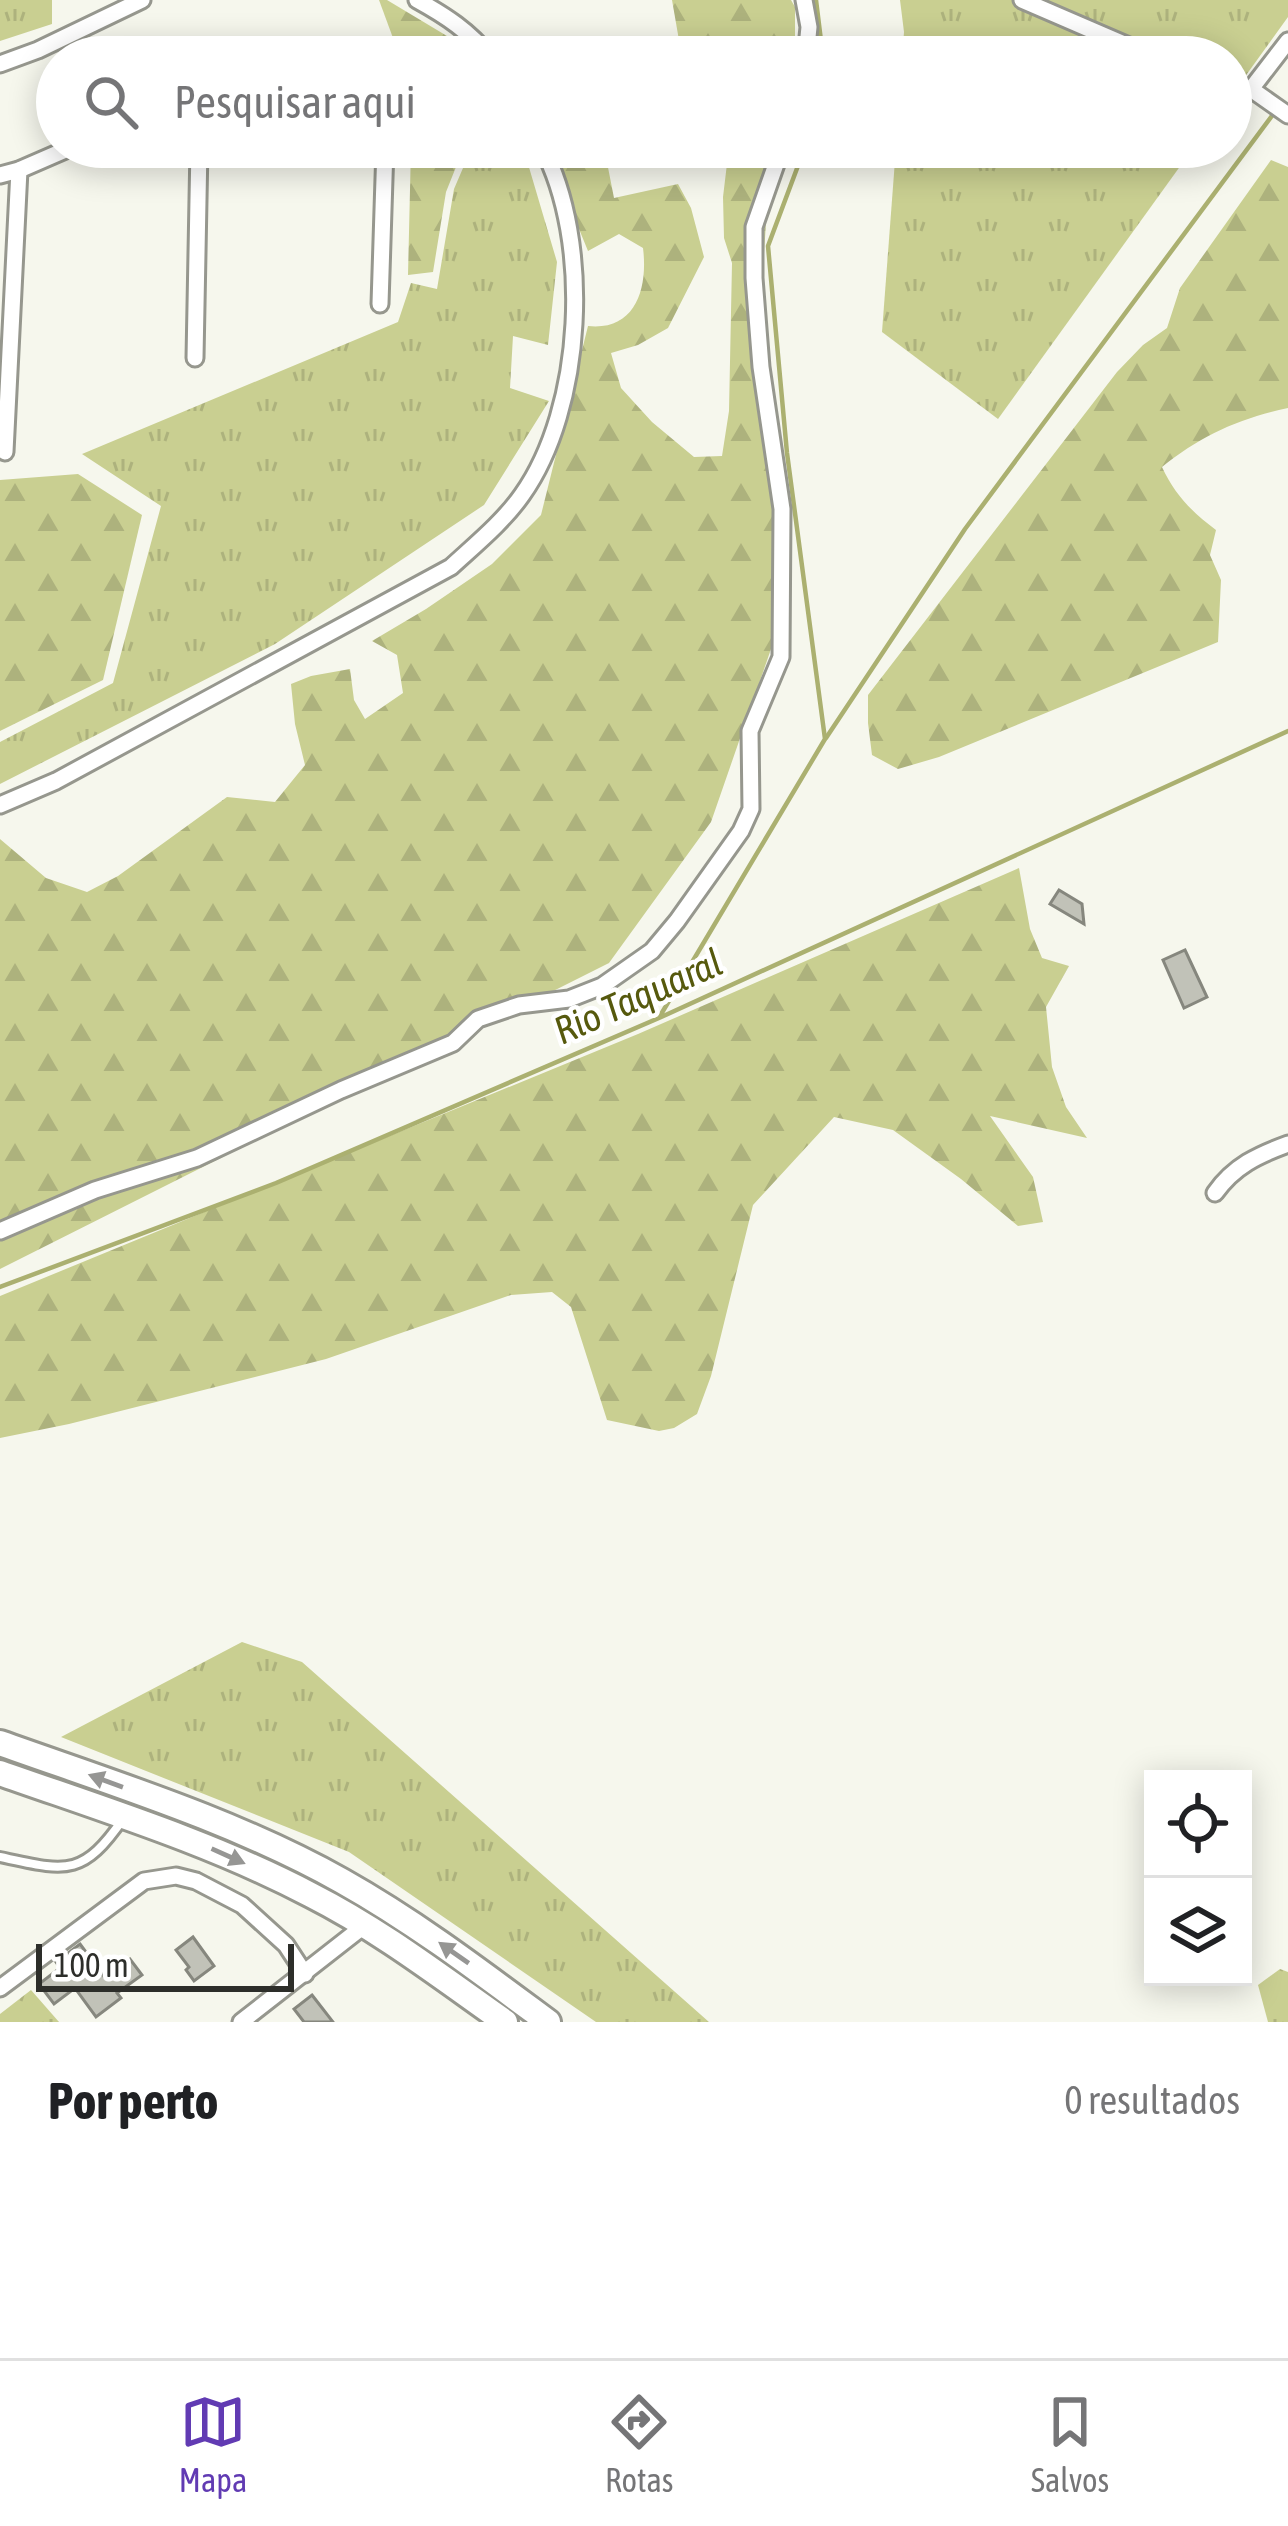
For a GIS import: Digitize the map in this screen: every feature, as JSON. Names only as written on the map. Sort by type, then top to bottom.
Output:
[{"type":"main road","points":[[0,1744],[167,1803],[307,1863],[382,1905],[548,2022]]},
{"type":"main road","points":[[0,1772],[189,1840],[308,1893],[365,1925],[505,2022]]},
{"type":"street","points":[[67,36],[142,0]]},
{"type":"street","points":[[417,0],[472,36]]},
{"type":"street","points":[[805,0],[808,36]]},
{"type":"street","points":[[1022,0],[1105,36]]},
{"type":"street","points":[[1252,88],[1288,41]]},
{"type":"street","points":[[0,64],[36,51]]},
{"type":"street","points":[[1252,90],[1288,115]]},
{"type":"street","points":[[0,175],[36,162]]},
{"type":"street","points":[[194,358],[199,168]]},
{"type":"street","points":[[380,304],[384,168]]},
{"type":"street","points":[[0,805],[56,782],[451,567],[522,495],[541,464],[560,414],[574,316],[571,239],[551,168]]},
{"type":"street","points":[[0,1231],[95,1190],[197,1158],[454,1043],[478,1019],[519,1005],[569,999],[602,986],[652,951],[677,921],[741,832],[752,809],[750,731],[781,657],[782,509],[761,367],[754,278],[754,227],[775,168]]},
{"type":"street","points":[[5,452],[19,170]]},
{"type":"street","points":[[1215,1193],[1256,1155],[1288,1144]]},
{"type":"street","points":[[0,1988],[144,1881],[176,1876],[242,1905],[286,1945],[304,1974]]},
{"type":"street","points":[[242,2022],[365,1925]]},
{"type":"lane","points":[[0,1858],[44,1867],[82,1863],[100,1850],[124,1817]]},
{"type":"green space","points":[[0,0],[52,0],[52,24],[0,41]]},
{"type":"green space","points":[[379,0],[387,0],[447,36],[392,36]]},
{"type":"green space","points":[[672,0],[791,0],[795,7],[795,36],[678,36]]},
{"type":"green space","points":[[900,0],[1288,0],[1288,17],[1252,67],[1252,36],[904,36]]},
{"type":"green space","points":[[1271,160],[1288,167],[1288,408],[1221,430],[1162,467],[1185,502],[1216,530],[1210,555],[1221,580],[1218,642],[939,757],[898,769],[872,755],[868,695],[1117,372],[1167,328],[1180,288]]},
{"type":"green space","points":[[411,168],[456,168],[446,192],[433,272],[408,275]]},
{"type":"green space","points":[[463,168],[529,168],[557,262],[548,345],[513,336],[510,388],[549,401],[484,505],[275,644],[0,784],[0,742],[113,683],[161,506],[82,454],[398,322],[411,283],[437,289],[454,189]]},
{"type":"green space","points":[[558,168],[608,168],[614,198],[678,184],[691,208],[704,257],[668,328],[611,353],[621,388],[652,422],[694,457],[722,456],[729,411],[732,263],[724,238],[726,168],[771,168],[758,346],[782,509],[771,649],[711,822],[609,963],[0,1269],[0,839],[46,878],[87,892],[118,876],[227,797],[275,802],[305,765],[291,684],[350,669],[354,700],[365,719],[403,693],[397,655],[372,641],[492,564],[541,515],[588,326],[618,322],[640,292],[643,248],[619,234],[588,251]]},
{"type":"green space","points":[[894,168],[1179,168],[998,419],[882,332]]},
{"type":"green space","points":[[78,474],[142,515],[103,680],[0,731],[0,480]]},
{"type":"green space","points":[[1019,868],[1030,929],[1042,958],[1069,966],[1046,1007],[1052,1067],[1066,1107],[1087,1138],[990,1116],[1033,1177],[1043,1222],[1018,1226],[893,1130],[834,1117],[753,1205],[711,1376],[697,1414],[674,1428],[659,1431],[607,1420],[571,1307],[552,1292],[511,1295],[326,1359],[0,1438],[0,1296],[638,1034]]},
{"type":"green space","points":[[242,1642],[302,1662],[709,2022],[596,2022],[349,1852],[61,1737]]},
{"type":"green space","points":[[1280,1969],[1288,1972],[1288,2022],[1268,2022],[1258,1985]]},
{"type":"green space","points":[[31,1990],[59,2022],[0,2022],[0,2014]]},
{"type":"building","points":[[1059,890],[1082,904],[1084,924],[1050,904]]},
{"type":"building","points":[[1185,950],[1207,997],[1184,1008],[1163,960]]},
{"type":"building","points":[[193,1937],[214,1966],[194,1981],[176,1950]]},
{"type":"building","points":[[80,1944],[105,1978],[130,1959],[142,1975],[96,2017],[75,1988],[54,2004],[39,1984],[60,1968],[56,1962]]},
{"type":"building","points":[[312,1995],[333,2022],[304,2022],[294,2009]]},
{"type":"waterway","points":[[816,0],[820,36]]},
{"type":"waterway","points":[[1252,143],[1274,113]]},
{"type":"waterway","points":[[660,1016],[825,739],[787,453],[768,246],[797,168]]},
{"type":"waterway","points":[[826,738],[965,529],[1233,168]]},
{"type":"waterway","name":"Rio Taquaral","points":[[0,1287],[276,1183],[659,1018],[1288,731]]}]
